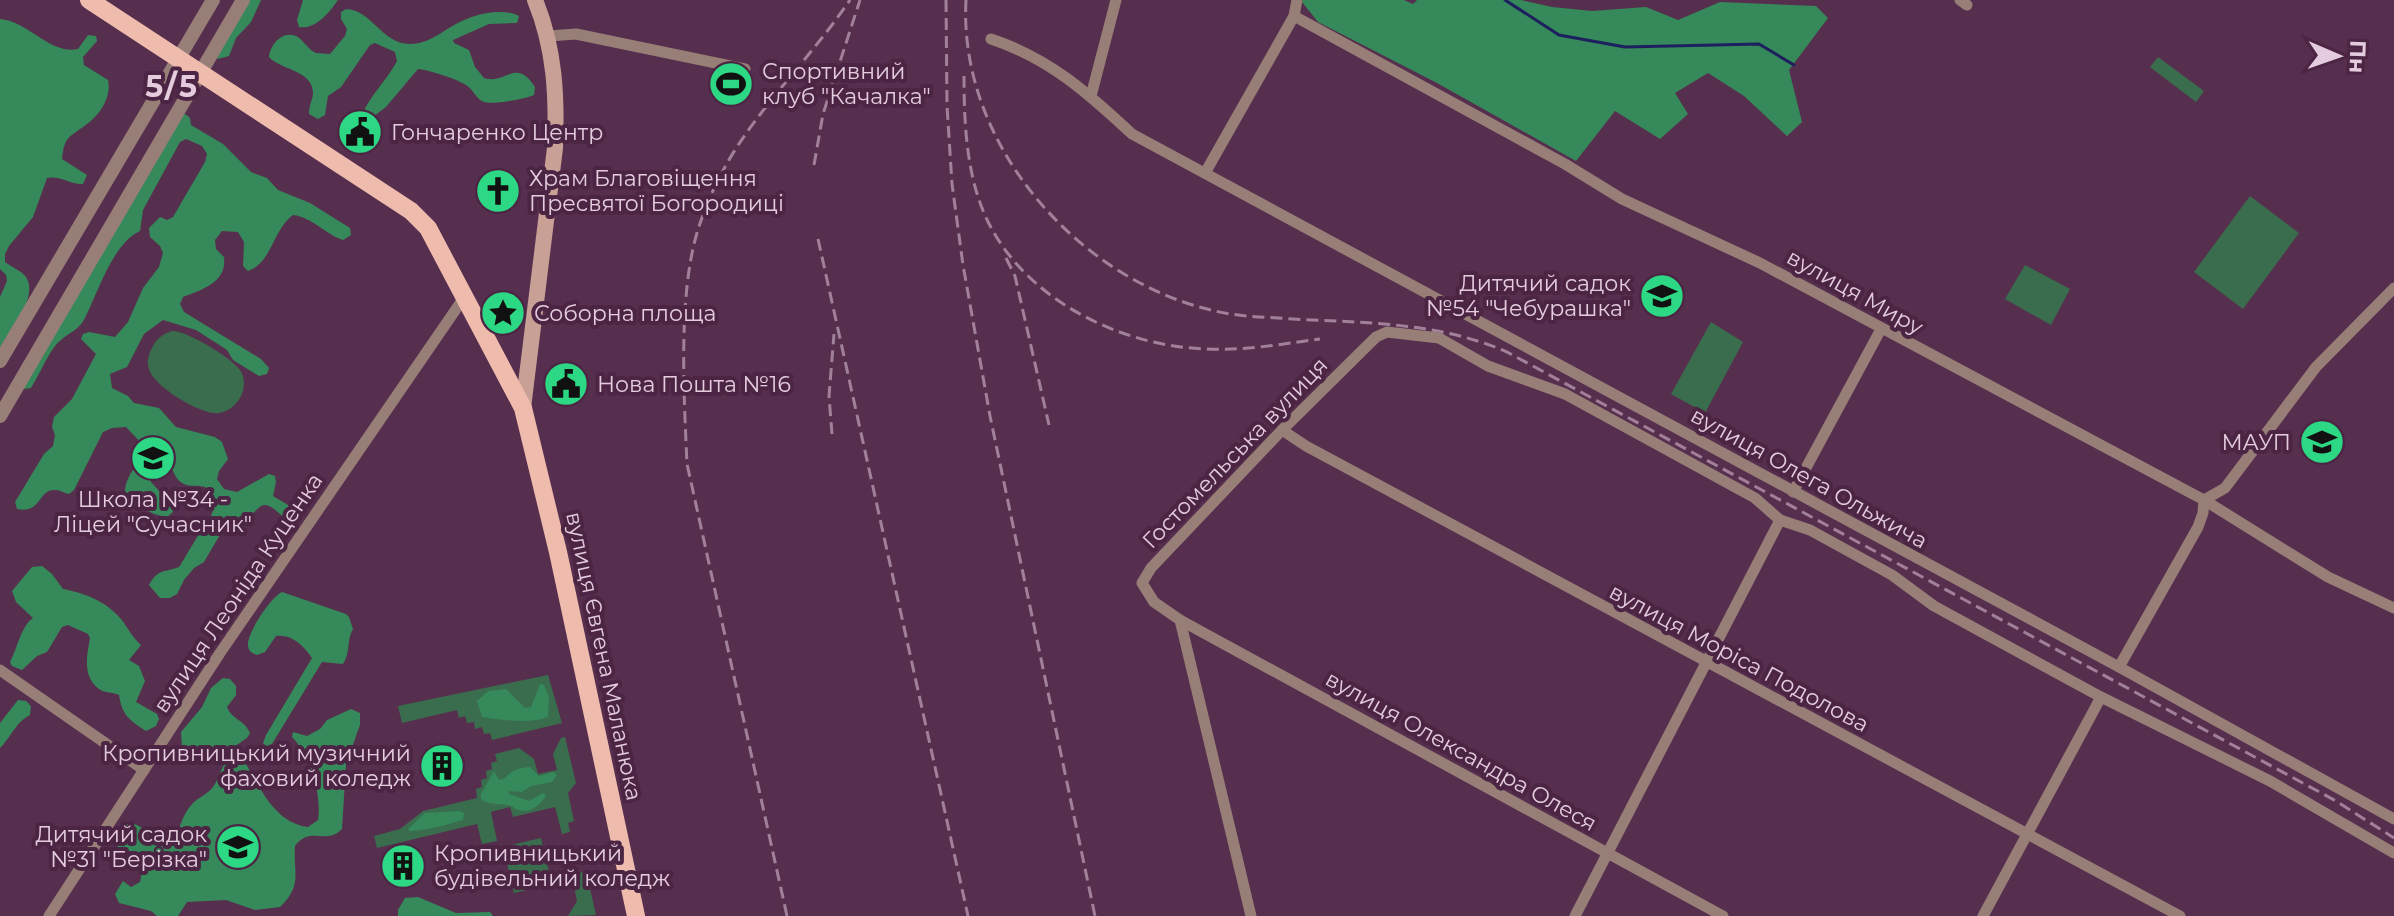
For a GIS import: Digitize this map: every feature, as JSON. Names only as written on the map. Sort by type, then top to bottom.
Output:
[{"type":"main road","name":"вулиця Євгена Маланюка","points":[[89,0],[411,211],[428,228],[523,408],[558,552],[634,912]]},
{"type":"main road","points":[[523,408],[555,148],[555,86],[549,36],[535,0]]},
{"type":"street","points":[[0,361],[213,0]]},
{"type":"street","points":[[0,416],[243,0]]},
{"type":"street","points":[[1091,96],[1116,0]]},
{"type":"street","points":[[1205,173],[1294,16],[1297,0]]},
{"type":"street","name":"вулиця Миру","points":[[1294,16],[1565,164],[1622,199],[1760,263],[2204,500],[2328,577],[2394,608]]},
{"type":"street","points":[[549,36],[576,34],[745,69]]},
{"type":"street","name":"вулиця Олега Ольжича","points":[[991,39],[1023,50],[1060,73],[1091,96],[1132,134],[2119,667],[2394,819]]},
{"type":"street","points":[[2119,667],[2198,527],[2204,500],[2225,488],[2316,367],[2394,288]]},
{"type":"street","name":"вулиця Леоніда Куценка","points":[[49,916],[220,653],[465,296]]},
{"type":"street","points":[[1793,492],[1881,329]]},
{"type":"street","name":"вулиця Олега Ольжича","points":[[1376,337],[1387,332],[1439,338],[1488,366],[1565,394],[1755,498],[1780,520],[1810,530],[1892,575],[1934,606],[2101,697],[2270,781],[2394,853]]},
{"type":"street","name":"Гостомельська вулиця","points":[[1180,620],[1154,602],[1142,583],[1151,568],[1282,430],[1376,337]]},
{"type":"street","name":"вулиця Моріса Подолова","points":[[1282,430],[1707,664],[2180,916]]},
{"type":"street","points":[[1575,916],[1780,520]]},
{"type":"street","points":[[1180,620],[1251,916]]},
{"type":"street","name":"вулиця Олександра Олеся","points":[[1180,620],[1723,916]]},
{"type":"street","points":[[0,670],[144,770]]},
{"type":"street","points":[[1983,916],[2101,697]]},
{"type":"green space","points":[[247,0],[261,0],[251,22],[236,38],[229,56],[218,59],[216,55]]},
{"type":"green space","points":[[303,0],[338,0],[316,23],[299,27],[297,20]]},
{"type":"green space","points":[[1303,0],[1404,0],[1413,4],[1417,0],[1521,0],[1592,11],[1646,7],[1678,20],[1720,2],[1816,6],[1828,18],[1789,70],[1802,122],[1787,136],[1744,96],[1708,73],[1675,93],[1688,114],[1660,139],[1615,111],[1576,161],[1437,83],[1318,22]]},
{"type":"green space","points":[[346,9],[362,14],[392,39],[409,44],[426,41],[456,24],[483,14],[502,12],[519,16],[517,23],[489,24],[453,40],[469,50],[475,67],[484,78],[522,74],[535,87],[534,95],[509,101],[484,102],[462,83],[418,69],[386,107],[370,119],[362,115],[397,61],[395,52],[375,43],[370,45],[341,87],[328,96],[325,115],[318,119],[309,114],[313,94],[308,80],[274,61],[269,57],[270,52],[278,40],[291,35],[299,37],[316,53],[330,54],[345,36],[347,29],[341,12]]},
{"type":"green space","points":[[0,19],[20,25],[48,43],[68,50],[78,49],[88,35],[96,36],[97,41],[83,57],[84,65],[108,80],[109,86],[107,99],[100,110],[69,138],[64,147],[62,159],[87,175],[83,184],[47,178],[33,217],[5,254],[5,262],[26,277],[29,294],[22,314],[0,348],[0,297],[7,281],[0,269]]},
{"type":"green space","points":[[2158,57],[2204,91],[2196,102],[2150,67]]},
{"type":"green space","points":[[185,114],[190,118],[191,125],[223,144],[251,172],[267,178],[278,190],[310,203],[350,228],[351,235],[343,240],[293,215],[286,221],[262,261],[248,271],[243,266],[244,242],[238,232],[222,231],[215,240],[216,249],[224,257],[222,273],[199,291],[183,297],[180,304],[184,312],[261,359],[269,368],[267,374],[259,376],[233,360],[227,350],[196,330],[163,320],[144,334],[127,367],[110,374],[112,388],[128,396],[134,403],[159,408],[176,427],[215,437],[222,442],[228,459],[217,479],[224,489],[237,492],[269,474],[275,476],[273,496],[293,508],[295,513],[286,519],[269,506],[260,507],[240,534],[221,533],[204,562],[194,568],[177,594],[160,598],[149,585],[159,573],[179,567],[212,514],[213,502],[205,487],[184,484],[171,468],[163,465],[156,466],[151,473],[151,482],[172,505],[173,512],[167,517],[161,516],[139,505],[125,491],[143,445],[126,427],[103,432],[74,490],[69,494],[50,490],[36,505],[25,510],[17,509],[15,502],[44,454],[53,446],[54,417],[72,399],[96,354],[81,339],[83,334],[89,332],[115,337],[128,322],[143,288],[159,267],[163,253],[150,237],[149,228],[160,217],[167,220],[173,217],[205,162],[207,154],[202,146],[186,139],[180,142],[143,210],[140,231],[130,237],[114,258],[84,320],[57,344],[31,388],[24,389],[24,385],[179,116]]},
{"type":"green space","points":[[2250,196],[2299,233],[2243,309],[2194,272]]},
{"type":"green space","points":[[2025,265],[2070,289],[2051,325],[2005,299]]},
{"type":"green space","points":[[1711,322],[1743,342],[1705,413],[1671,394]]},
{"type":"green space","points":[[172,331],[208,346],[240,370],[244,383],[237,403],[219,413],[201,410],[168,391],[152,376],[148,363],[150,351],[158,339]]},
{"type":"green space","points":[[42,566],[63,589],[109,607],[141,645],[129,660],[139,666],[145,681],[136,702],[157,714],[159,719],[156,726],[146,731],[140,727],[124,712],[119,695],[101,690],[94,684],[87,665],[90,638],[88,634],[68,625],[62,627],[47,652],[37,656],[22,670],[12,666],[10,662],[23,631],[33,618],[16,602],[12,591],[32,567]]},
{"type":"green space","points":[[282,592],[346,614],[353,629],[343,664],[322,662],[272,744],[266,746],[263,743],[266,735],[312,658],[297,641],[282,636],[276,636],[265,652],[257,655],[249,650],[248,640],[260,616]]},
{"type":"green space","points":[[548,675],[562,723],[492,740],[490,733],[484,734],[482,727],[475,729],[474,722],[467,723],[465,716],[459,718],[457,710],[402,723],[398,706]]},
{"type":"green space","points":[[223,678],[230,679],[236,686],[236,695],[227,707],[250,733],[215,760],[201,760],[182,748],[181,732],[202,707],[211,688]]},
{"type":"green space","points":[[540,684],[544,685],[549,697],[548,717],[524,721],[482,717],[477,701],[488,691],[506,689],[525,708],[531,707]]},
{"type":"green space","points":[[18,700],[26,701],[31,706],[30,715],[0,748],[0,723]]},
{"type":"green space","name":"Дитячий садок №31 \"Берізка\"","points":[[351,709],[360,713],[360,725],[346,764],[342,829],[330,836],[307,837],[295,846],[294,885],[280,907],[255,910],[226,900],[187,902],[178,916],[157,916],[151,911],[119,903],[115,894],[123,881],[131,887],[140,882],[142,872],[152,864],[154,856],[118,848],[114,839],[126,822],[142,828],[166,846],[172,844],[189,808],[211,789],[225,763],[234,756],[240,755],[267,799],[284,817],[308,827],[318,820],[313,776],[304,754],[292,737],[293,732],[307,736],[320,729],[327,720]]},
{"type":"green space","points":[[565,737],[576,783],[568,793],[574,821],[568,823],[570,832],[562,834],[555,807],[513,817],[510,807],[491,812],[497,841],[482,844],[477,824],[377,848],[374,836],[400,829],[423,811],[477,798],[476,789],[482,787],[481,780],[487,778],[486,771],[492,769],[491,763],[497,761],[495,754],[519,748],[534,759],[538,774],[557,770],[553,754],[561,738]]},
{"type":"green space","points":[[530,767],[539,776],[553,772],[557,775],[552,782],[531,786],[522,792],[509,791],[509,794],[529,801],[543,793],[546,795],[535,807],[523,811],[481,799],[494,771],[499,780],[516,770]]},
{"type":"green space","points":[[425,813],[464,813],[463,820],[424,830],[408,829]]},
{"type":"green space","points":[[541,838],[552,884],[514,893],[503,847]]},
{"type":"green space","points":[[586,871],[596,915],[568,916],[577,901],[575,891],[580,873]]},
{"type":"green space","points":[[418,897],[456,913],[490,912],[493,916],[398,916],[405,898]]},
{"type":"waterway","points":[[1505,0],[1559,35],[1625,47],[1759,44],[1794,65]]},
{"type":"railway","points":[[787,916],[687,464],[685,316],[697,233],[724,169],[758,118],[850,0]]},
{"type":"railway","points":[[814,165],[823,114],[860,0]]},
{"type":"railway","points":[[946,0],[947,106],[952,184],[963,265],[990,416],[1095,916]]},
{"type":"railway","points":[[966,0],[969,53],[982,105],[1005,153],[1036,198],[1073,237],[1117,269],[1164,295],[1215,311],[1428,329],[1507,352],[2336,801],[2394,838]]},
{"type":"railway","points":[[964,76],[969,160],[982,208],[998,239],[1019,266],[1044,290],[1073,310],[1105,326],[1172,346],[1234,349],[1320,339]]},
{"type":"railway","points":[[818,239],[968,916]]},
{"type":"railway","points":[[1006,258],[1015,276],[1049,425]]},
{"type":"railway","points":[[832,434],[829,396],[834,334]]},
{"type":"place","name":"Спортивний клуб \"Качалка\"","points":[[731,84]]},
{"type":"place","name":"Гончаренко Центр","points":[[360,132]]},
{"type":"place","name":"Храм Благовіщення Пресвятої Богородиці","points":[[498,191]]},
{"type":"place","name":"Дитячий садок №54 \"Чебурашка\"","points":[[1662,296]]},
{"type":"place","name":"Соборна площа","points":[[503,313]]},
{"type":"place","name":"Нова Пошта №16","points":[[566,384]]},
{"type":"place","name":"МАУП","points":[[2322,442]]},
{"type":"place","name":"Школа №34 - Ліцей \"Сучасник\"","points":[[153,458]]},
{"type":"place","name":"Кропивницький музичний фаховий коледж","points":[[442,766]]},
{"type":"place","name":"Дитячий садок №31 \"Берізка\"","points":[[238,847]]},
{"type":"place","name":"Кропивницький будівельний коледж","points":[[403,866]]},
{"type":"district","name":"5/5","points":[[172,86]]}]
